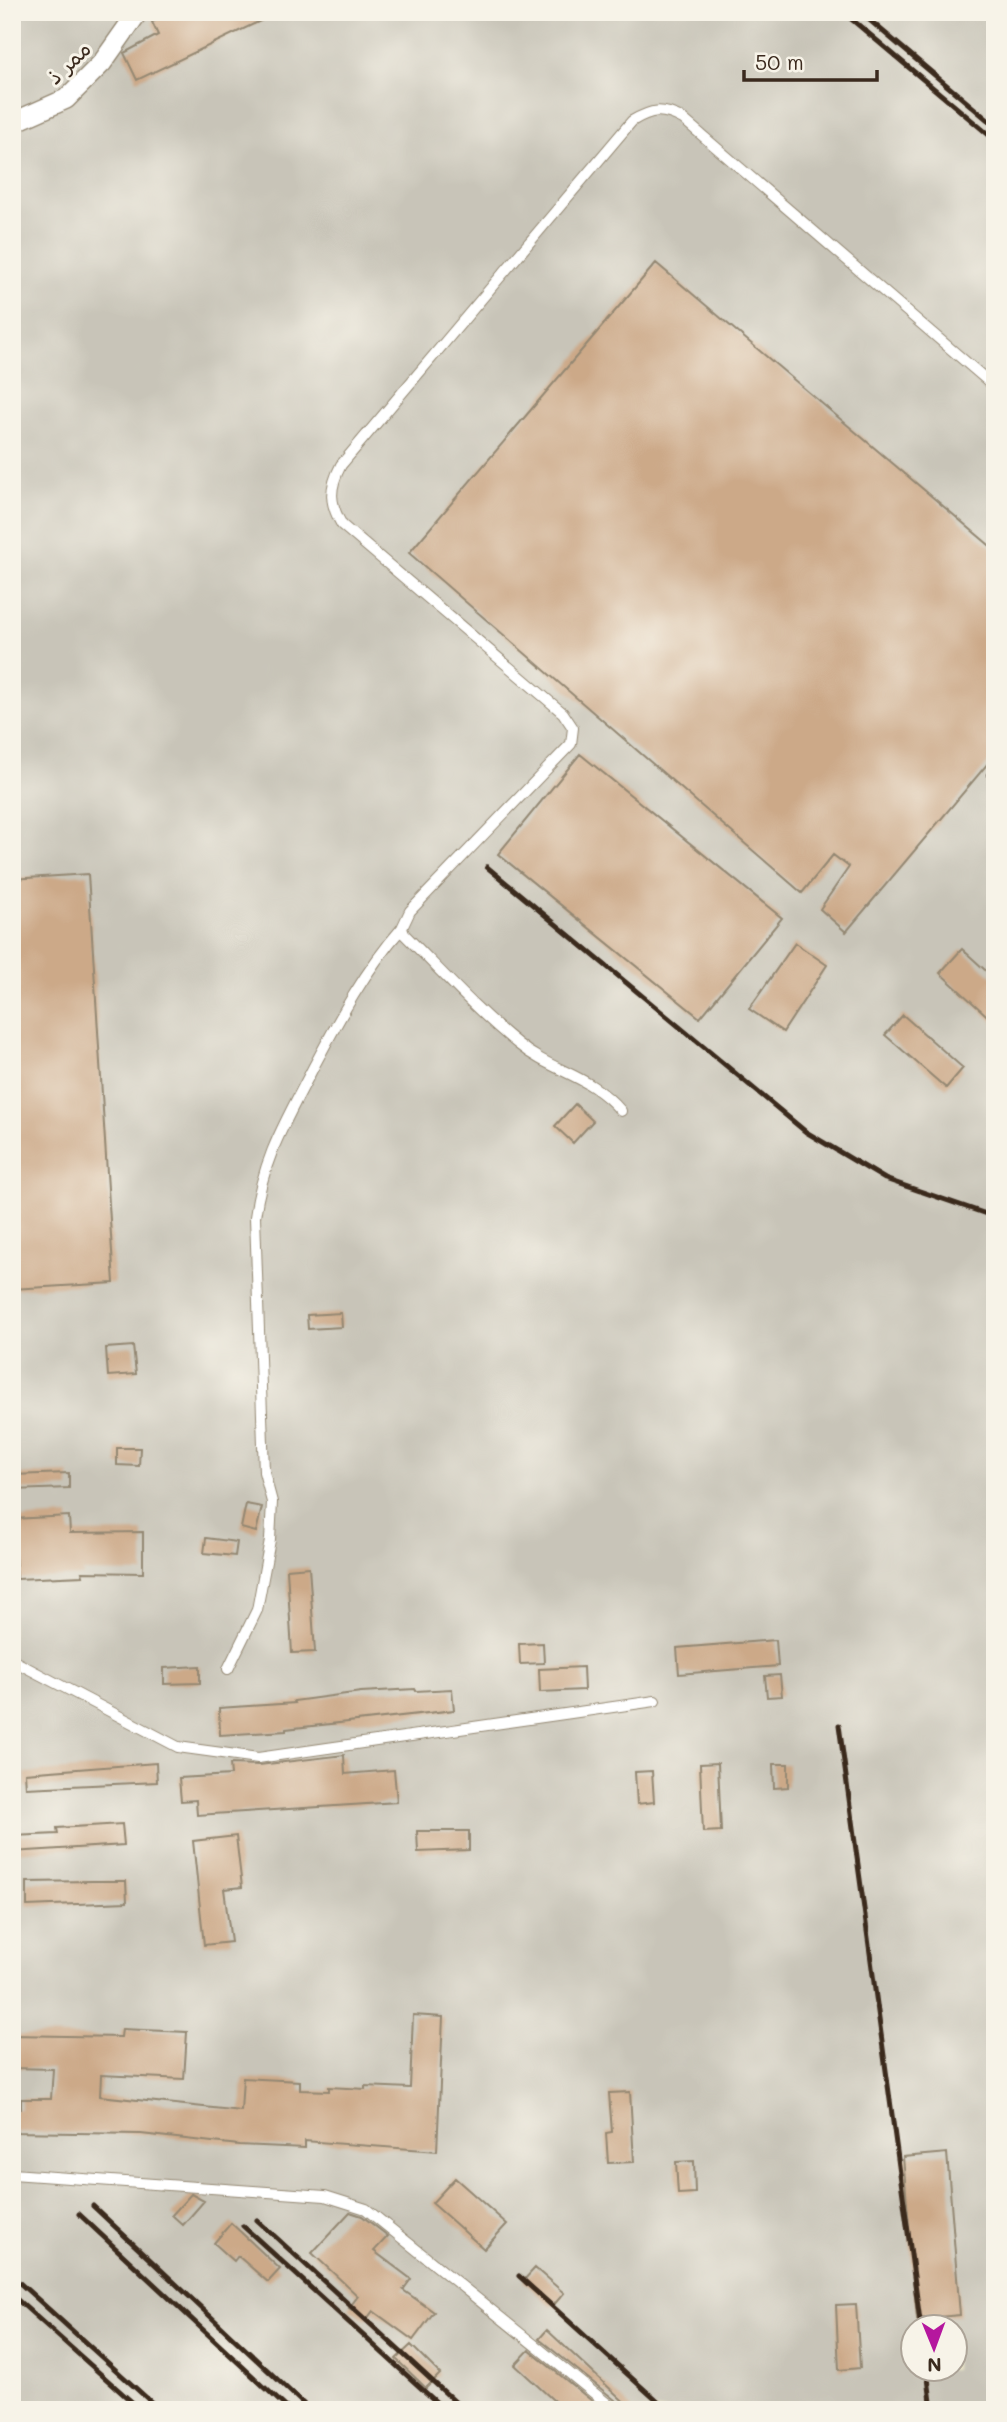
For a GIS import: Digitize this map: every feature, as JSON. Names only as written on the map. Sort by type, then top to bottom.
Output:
[{"type":"street","name":"ممر ذ","points":[[12,123],[66,99],[102,63],[138,12]]},
{"type":"lane","points":[[228,1669],[257,1610],[270,1527],[272,1502],[264,1472],[260,1393],[255,1217],[259,1184],[270,1150],[341,1016],[376,958],[402,928],[410,911],[571,744],[573,728],[563,713],[342,525],[331,506],[332,482],[341,465],[632,121],[649,111],[666,110],[683,119],[995,387]]},
{"type":"lane","points":[[402,928],[404,934],[519,1045],[548,1063],[586,1080],[607,1094],[621,1111]]},
{"type":"lane","points":[[12,1660],[178,1747],[209,1754],[258,1758],[655,1701]]},
{"type":"lane","points":[[12,2174],[325,2196],[366,2209],[615,2410]]},
{"type":"shaded area","points":[[12,12],[995,12],[995,2410],[12,2410]]},
{"type":"building","points":[[172,12],[279,12],[137,80],[124,53],[158,35],[152,22]]},
{"type":"building","points":[[656,263],[995,550],[995,755],[846,932],[820,909],[849,867],[833,855],[802,893],[409,553]]},
{"type":"building","points":[[580,754],[782,918],[700,1018],[498,854]]},
{"type":"building","points":[[88,874],[114,1283],[12,1289],[12,879]]},
{"type":"building","points":[[795,943],[827,965],[783,1032],[749,1009]]},
{"type":"building","points":[[962,949],[995,979],[995,1023],[940,973]]},
{"type":"building","points":[[903,1015],[963,1068],[946,1088],[885,1035]]},
{"type":"building","points":[[575,1104],[593,1121],[573,1143],[555,1126]]},
{"type":"building","points":[[341,1313],[342,1327],[308,1329],[307,1315]]},
{"type":"building","points":[[133,1346],[136,1374],[108,1376],[106,1348]]},
{"type":"building","points":[[117,1448],[140,1448],[139,1466],[117,1465]]},
{"type":"building","points":[[69,1473],[69,1488],[12,1490],[12,1475]]},
{"type":"building","points":[[246,1504],[262,1507],[256,1532],[241,1528]]},
{"type":"building","points":[[69,1516],[70,1533],[143,1532],[143,1573],[82,1572],[83,1576],[17,1579],[12,1519]]},
{"type":"building","points":[[206,1538],[237,1542],[235,1556],[204,1553]]},
{"type":"building","points":[[309,1567],[315,1652],[292,1653],[287,1569]]},
{"type":"building","points":[[776,1640],[778,1666],[679,1674],[677,1648]]},
{"type":"building","points":[[543,1643],[544,1663],[520,1664],[519,1644]]},
{"type":"building","points":[[200,1666],[200,1683],[164,1684],[164,1668]]},
{"type":"building","points":[[583,1667],[584,1690],[540,1692],[539,1669]]},
{"type":"building","points":[[780,1675],[782,1696],[767,1697],[765,1676]]},
{"type":"building","points":[[452,1689],[454,1710],[286,1731],[220,1735],[219,1708],[295,1703],[294,1701],[361,1692]]},
{"type":"building","points":[[344,1755],[345,1774],[394,1770],[397,1802],[197,1815],[196,1800],[181,1801],[179,1778],[231,1775],[230,1764],[259,1765]]},
{"type":"building","points":[[156,1763],[157,1782],[26,1788],[25,1773]]},
{"type":"building","points":[[718,1763],[721,1831],[703,1832],[700,1764]]},
{"type":"building","points":[[773,1764],[788,1764],[788,1787],[774,1788]]},
{"type":"building","points":[[652,1771],[654,1802],[637,1804],[635,1772]]},
{"type":"building","points":[[122,1824],[124,1845],[12,1852],[12,1836],[58,1834],[57,1828]]},
{"type":"building","points":[[417,1831],[469,1831],[469,1850],[418,1852]]},
{"type":"building","points":[[236,1836],[242,1887],[224,1889],[231,1942],[204,1945],[193,1841]]},
{"type":"building","points":[[126,1881],[127,1902],[27,1906],[27,1882]]},
{"type":"building","points":[[413,2015],[443,2017],[437,2151],[305,2141],[305,2148],[239,2145],[141,2134],[12,2132],[12,2109],[21,2109],[21,2099],[51,2099],[53,2069],[12,2068],[12,2035],[121,2037],[122,2029],[187,2032],[184,2079],[101,2075],[100,2096],[241,2111],[243,2078],[300,2081],[300,2090],[329,2091],[329,2087],[365,2089],[365,2086],[410,2088]]},
{"type":"building","points":[[630,2092],[634,2162],[608,2163],[606,2133],[612,2132],[609,2093]]},
{"type":"building","points":[[947,2153],[960,2314],[917,2314],[903,2157]]},
{"type":"building","points":[[694,2161],[695,2193],[678,2194],[676,2162]]},
{"type":"building","points":[[455,2178],[507,2224],[484,2249],[432,2203]]},
{"type":"building","points":[[191,2194],[204,2201],[183,2225],[172,2215]]},
{"type":"building","points":[[350,2212],[362,2216],[388,2236],[374,2251],[411,2279],[403,2290],[434,2312],[413,2340],[373,2311],[366,2320],[349,2308],[358,2296],[312,2253]]},
{"type":"building","points":[[231,2223],[280,2269],[268,2282],[238,2256],[234,2261],[214,2243]]},
{"type":"building","points":[[535,2268],[564,2293],[552,2307],[523,2281]]},
{"type":"building","points":[[856,2304],[860,2368],[839,2370],[836,2305]]},
{"type":"building","points":[[547,2330],[633,2410],[622,2410],[620,2404],[539,2339]]},
{"type":"building","points":[[411,2345],[440,2374],[426,2388],[396,2359]]},
{"type":"building","points":[[529,2350],[603,2410],[564,2410],[515,2365]]},
{"type":"railway","points":[[843,12],[995,140]]},
{"type":"railway","points":[[860,12],[995,126]]},
{"type":"railway","points":[[989,775],[995,780]]},
{"type":"railway","points":[[487,867],[806,1132],[885,1179],[995,1217]]},
{"type":"railway","points":[[839,1725],[919,2314]]},
{"type":"railway","points":[[93,2206],[310,2410]]},
{"type":"railway","points":[[79,2214],[289,2410]]},
{"type":"railway","points":[[257,2220],[464,2410]]},
{"type":"railway","points":[[243,2226],[445,2410]]},
{"type":"railway","points":[[12,2276],[160,2410]]},
{"type":"railway","points":[[519,2276],[667,2410]]},
{"type":"railway","points":[[12,2295],[141,2410]]},
{"type":"railway","points":[[929,2384],[932,2410]]}]
